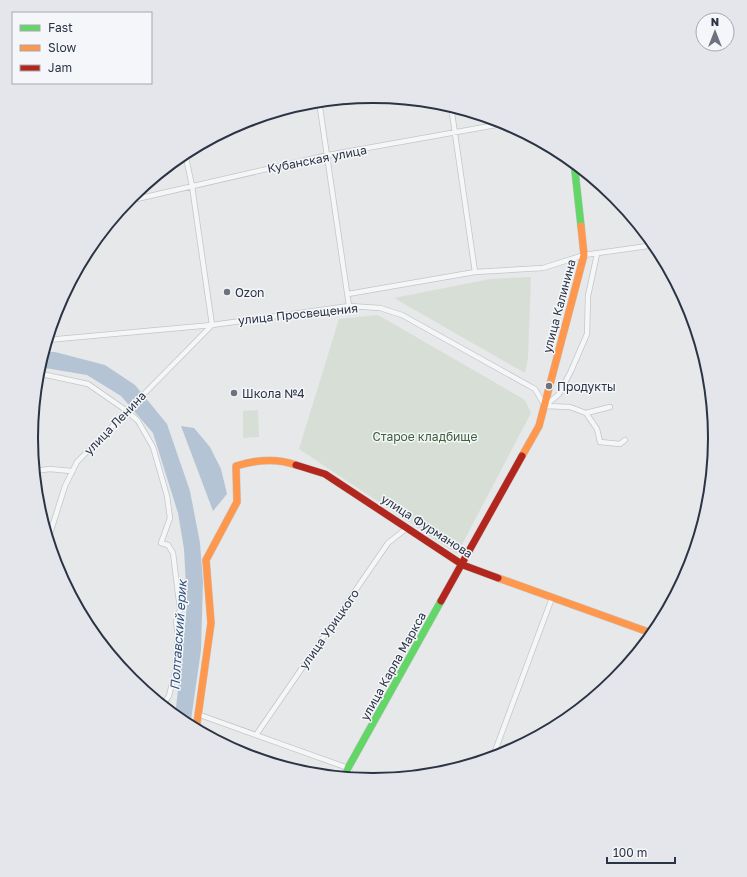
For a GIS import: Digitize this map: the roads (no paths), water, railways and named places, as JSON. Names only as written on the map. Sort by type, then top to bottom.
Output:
[{"type":"street","points":[[320,107],[349,306]]},
{"type":"street","points":[[452,112],[475,272]]},
{"type":"street","name":"Кубанская улица","points":[[139,198],[328,155],[456,134],[494,126]]},
{"type":"street","points":[[187,160],[192,186],[212,324]]},
{"type":"street","name":"улица Калинина","points":[[463,564],[539,426],[545,406],[584,255],[575,170]]},
{"type":"street","name":"улица Просвещения","points":[[348,294],[475,272],[543,268],[584,255],[648,246]]},
{"type":"street","points":[[545,406],[559,394],[587,334],[588,296],[596,254]]},
{"type":"street","name":"улица Просвещения","points":[[53,339],[212,324],[349,306],[380,308],[402,315],[535,389],[545,406]]},
{"type":"street","name":"улица Ленина","points":[[51,531],[65,486],[77,462],[212,324]]},
{"type":"street","points":[[44,374],[88,384],[127,411],[138,421],[153,448],[167,496],[170,518],[161,543],[168,546],[173,553],[180,610],[176,622],[178,635],[175,671],[169,696],[165,702]]},
{"type":"street","points":[[545,406],[570,406],[586,413],[597,428],[600,442],[620,444],[625,440]]},
{"type":"street","points":[[586,413],[610,406]]},
{"type":"street","name":"улица Фурманова","points":[[200,715],[211,623],[206,560],[237,502],[236,466],[252,461],[288,462],[325,474],[463,564],[552,598],[648,632]]},
{"type":"street","points":[[40,470],[50,468],[72,471]]},
{"type":"street","name":"улица Урицкого","points":[[256,735],[388,542],[408,528]]},
{"type":"street","name":"улица Карла Маркса","points":[[347,773],[463,564]]},
{"type":"street","points":[[495,751],[552,598]]},
{"type":"street","points":[[198,724],[200,715],[348,768],[350,773]]},
{"type":"water","points":[[49,352],[55,352],[105,365],[135,385],[167,424],[190,491],[200,543],[203,582],[201,650],[191,720],[176,710],[187,605],[184,549],[178,513],[153,433],[121,396],[87,375],[45,368]]},
{"type":"water","points":[[181,426],[194,428],[210,447],[221,469],[227,494],[213,511]]},
{"type":"place","name":"Ozon","points":[[227,292]]},
{"type":"place","name":"Продукты","points":[[549,386]]},
{"type":"place","name":"Школа №4","points":[[234,393]]},
{"type":"park label","name":"Старое кладбище","points":[[425,436]]},
{"type":"water label","name":"Полтавский ерик","points":[[178,635]]}]
